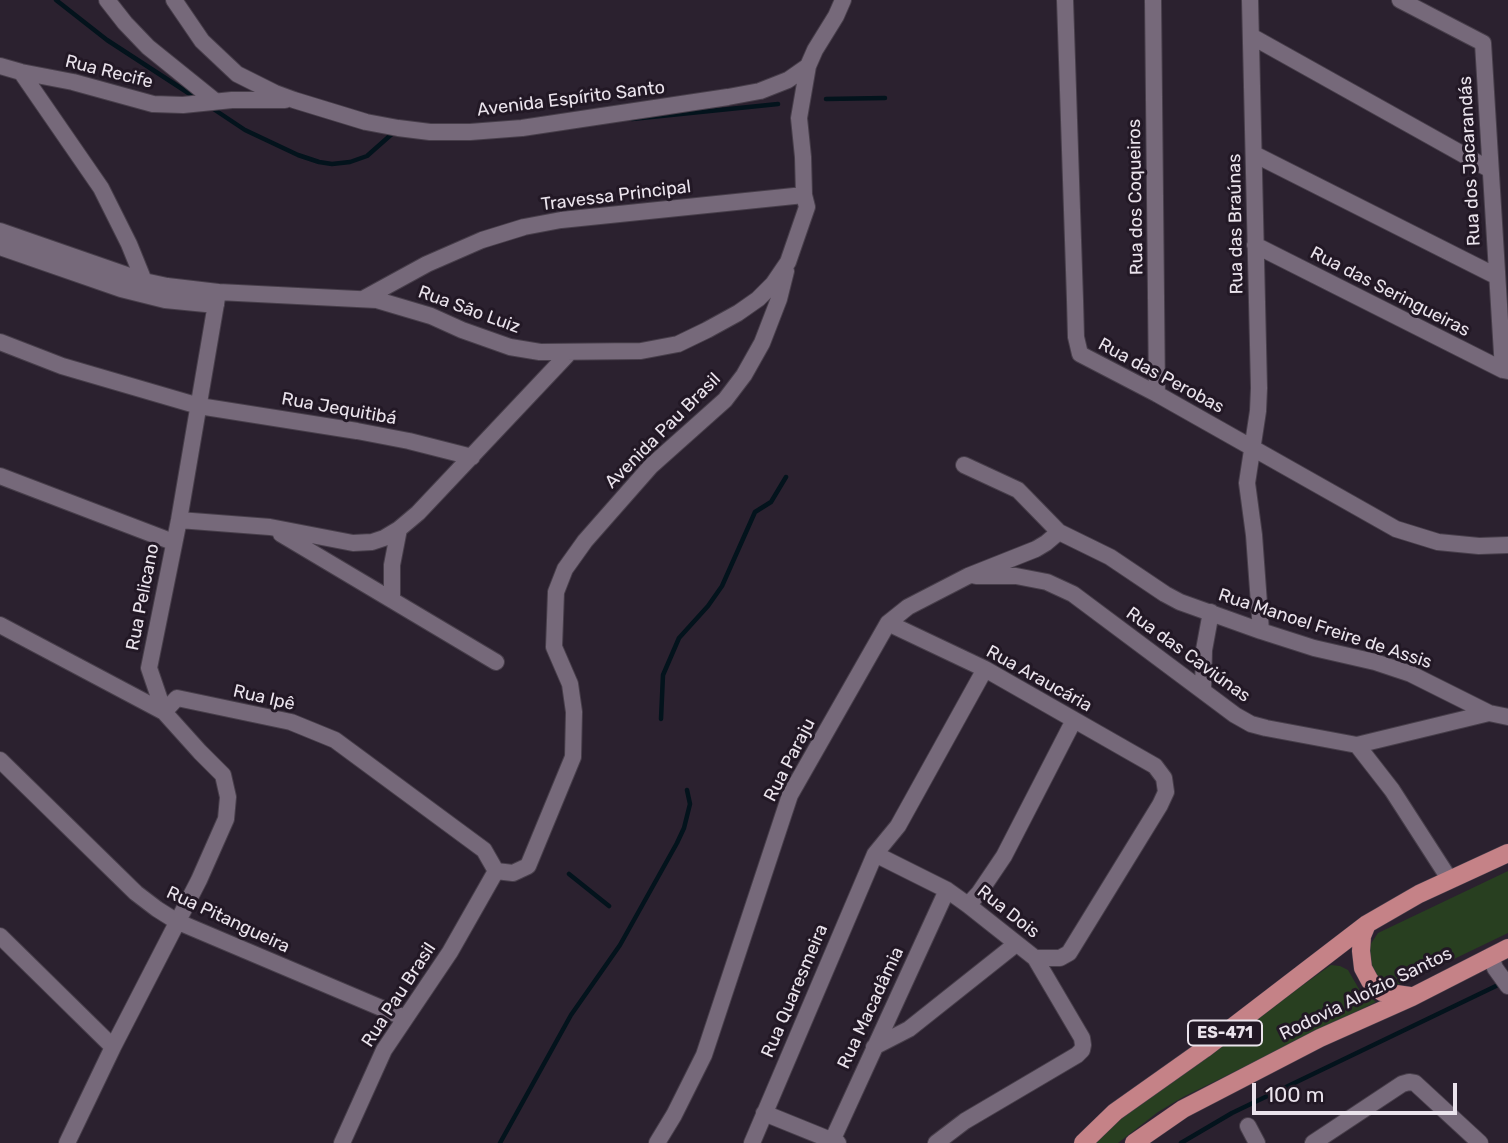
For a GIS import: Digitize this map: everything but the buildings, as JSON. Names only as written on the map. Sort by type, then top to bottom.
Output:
[{"type":"main road","name":"Rodovia Aloízio Santos","points":[[1083,1143],[1115,1112],[1204,1049],[1367,924],[1419,894],[1508,853]]},
{"type":"main road","points":[[1367,924],[1362,936],[1361,951],[1363,968],[1370,981],[1382,992],[1412,997]]},
{"type":"main road","name":"Rodovia Aloízio Santos","points":[[1134,1143],[1183,1109],[1320,1038],[1412,997],[1508,948]]},
{"type":"street","points":[[107,0],[148,47],[215,101]]},
{"type":"street","name":"Avenida Espírito Santo","points":[[174,0],[202,41],[237,74],[275,93],[366,122],[429,132],[522,128],[728,97],[760,91],[788,80],[808,66]]},
{"type":"street","points":[[808,66],[843,0]]},
{"type":"street","name":"Rua das Perobas","points":[[1065,0],[1076,325],[1080,354],[1157,394],[1396,529],[1438,542],[1479,546],[1508,545]]},
{"type":"street","name":"Rua dos Coqueiros","points":[[1153,0],[1157,394]]},
{"type":"street","name":"Rua das Braúnas","points":[[1250,0],[1259,388],[1247,484],[1254,535],[1261,632]]},
{"type":"street","name":"Rua dos Jacarandás","points":[[1400,0],[1483,43],[1496,276],[1506,370]]},
{"type":"street","points":[[1251,36],[1489,169]]},
{"type":"street","name":"Rua Recife","points":[[0,66],[153,104],[294,100]]},
{"type":"street","name":"Rua São Luiz","points":[[0,247],[121,289],[165,300],[363,299],[397,305],[510,347],[540,352],[640,351],[678,344],[708,330],[758,299],[773,284],[788,262],[807,207],[799,118],[808,66]]},
{"type":"street","points":[[21,72],[100,188],[129,244],[144,281]]},
{"type":"street","points":[[1254,154],[1496,276]]},
{"type":"street","name":"Travessa Principal","points":[[363,299],[438,259],[482,240],[524,227],[561,220],[804,195]]},
{"type":"street","name":"Rua São Luiz","points":[[0,231],[144,281],[217,299]]},
{"type":"street","name":"Rua das Seringueiras","points":[[1255,245],[1506,370]]},
{"type":"street","name":"Avenida Pau Brasil","points":[[496,871],[513,873],[528,866],[573,757],[574,712],[570,684],[554,647],[556,592],[565,569],[585,541],[651,466],[725,400],[744,376],[762,343],[779,299],[788,262]]},
{"type":"street","name":"Rua Pelicano","points":[[67,1143],[176,921],[199,880],[226,819],[229,797],[223,775],[164,712],[149,668],[179,520],[217,299]]},
{"type":"street","name":"Rua Jequitibá","points":[[0,342],[62,366],[199,406],[357,431],[472,457]]},
{"type":"street","points":[[179,520],[270,527],[353,542],[372,542],[384,538],[418,513],[569,353]]},
{"type":"street","name":"Rua Manoel Freire de Assis","points":[[964,465],[1018,490],[1059,531],[1110,557],[1180,602],[1261,632],[1411,674],[1489,713],[1508,717]]},
{"type":"street","points":[[0,476],[173,542]]},
{"type":"street","points":[[270,527],[496,662]]},
{"type":"street","points":[[392,600],[392,565],[399,529]]},
{"type":"street","name":"Rua Paraju","points":[[657,1143],[704,1055],[790,795],[888,623],[908,607],[968,576],[1035,549],[1059,531]]},
{"type":"street","name":"Rua das Caviúnas","points":[[968,576],[1016,576],[1047,582],[1073,594],[1235,715],[1251,724],[1357,746]]},
{"type":"street","points":[[1203,690],[1204,650],[1211,612]]},
{"type":"street","name":"Rua Araucária","points":[[888,623],[985,669],[1155,766],[1164,778],[1166,792],[1160,805],[1069,953],[1060,958],[1035,958]]},
{"type":"street","points":[[0,625],[164,712]]},
{"type":"street","name":"Rua Quaresmeira","points":[[752,1143],[874,854],[898,826],[985,669]]},
{"type":"street","name":"Rua Ipê","points":[[164,712],[177,698],[291,722],[335,740],[484,850],[496,871]]},
{"type":"street","points":[[1450,880],[1392,790],[1357,746],[1489,713]]},
{"type":"street","points":[[968,905],[1003,856],[1074,720]]},
{"type":"street","name":"Rua Pitangueira","points":[[0,760],[135,893],[176,921],[405,1018]]},
{"type":"street","name":"Rua Dois","points":[[874,854],[947,890],[1035,958],[1082,1038],[1082,1050],[1077,1055],[965,1121],[936,1143]]},
{"type":"street","name":"Rua Pau Brasil","points":[[342,1143],[384,1050],[432,981],[496,871]]},
{"type":"street","name":"Rua Macadâmia","points":[[833,1142],[947,890]]},
{"type":"street","points":[[0,936],[113,1047]]},
{"type":"street","points":[[874,1047],[909,1030],[1016,944]]},
{"type":"street","points":[[1491,956],[1495,968],[1508,986]]},
{"type":"street","points":[[1313,1143],[1409,1082],[1416,1083],[1480,1143]]},
{"type":"street","points":[[764,1113],[833,1142]]},
{"type":"street","points":[[1248,1126],[1257,1143]]},
{"type":"green space","points":[[1508,871],[1508,933],[1402,984],[1389,984],[1377,977],[1368,959],[1370,945],[1378,933]]},
{"type":"green space","points":[[1331,965],[1348,970],[1359,989],[1376,1002],[1183,1097],[1158,1112],[1118,1143],[1092,1143],[1168,1081]]},
{"type":"waterway","points":[[56,0],[107,40],[196,98]]},
{"type":"waterway","points":[[826,99],[885,98]]},
{"type":"waterway","points":[[632,119],[778,104]]},
{"type":"waterway","points":[[212,108],[245,130],[298,155],[332,164],[367,156],[393,133]]},
{"type":"waterway","points":[[661,719],[663,675],[679,638],[722,586],[755,512],[771,502],[786,477]]},
{"type":"waterway","points":[[500,1143],[571,1015],[620,945],[677,843],[690,804],[687,790]]},
{"type":"waterway","points":[[569,874],[609,906]]},
{"type":"waterway","points":[[1181,1143],[1232,1113],[1496,986]]}]
